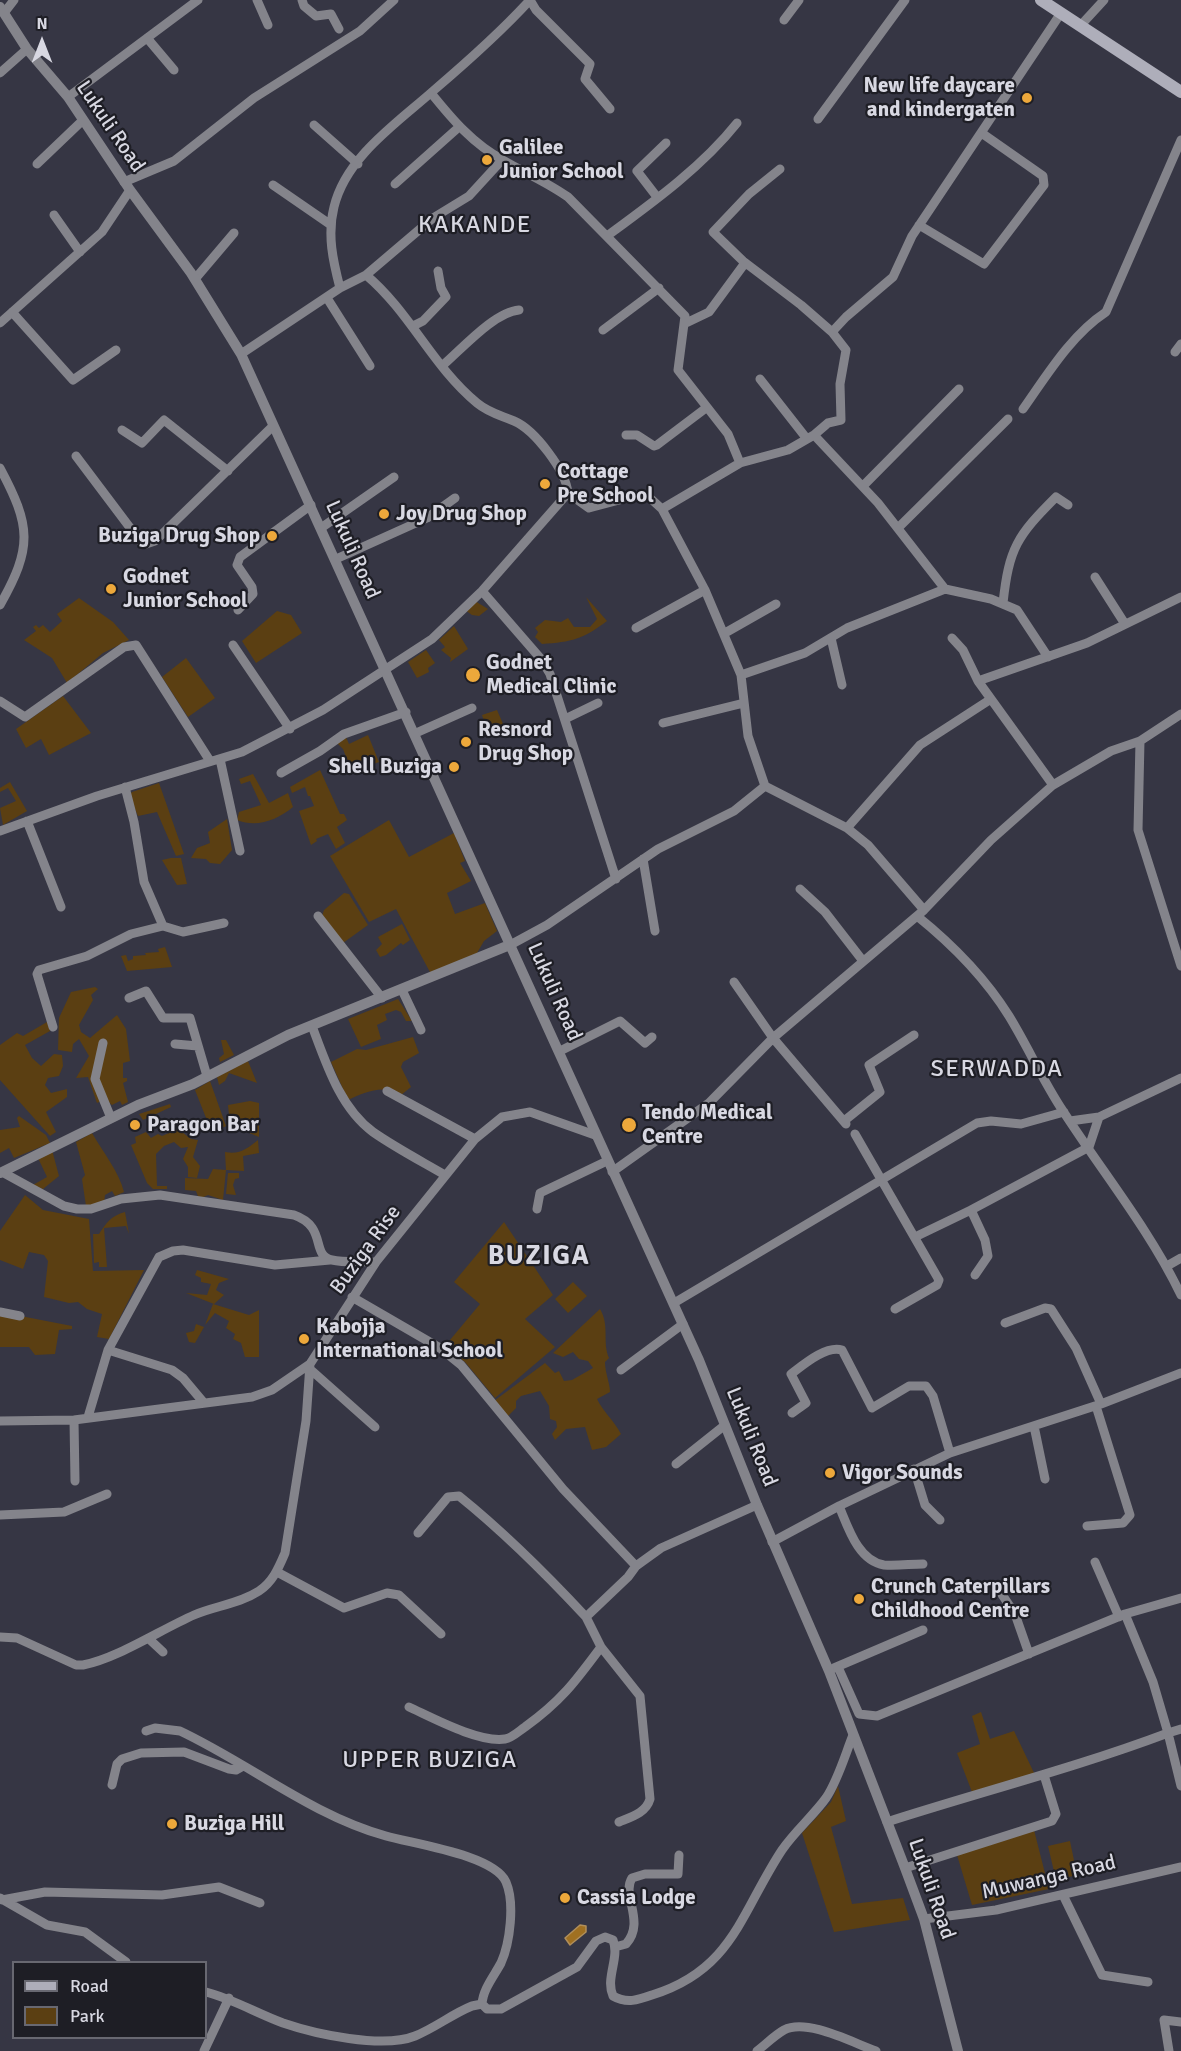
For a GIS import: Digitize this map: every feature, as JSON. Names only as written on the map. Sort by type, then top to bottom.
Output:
[{"type":"main road","points":[[1041,0],[1181,92]]},
{"type":"street","points":[[2,10],[14,0]]},
{"type":"street","points":[[68,97],[198,0]]},
{"type":"street","points":[[257,0],[268,25]]},
{"type":"street","points":[[302,0],[304,6],[316,16],[331,14],[339,29]]},
{"type":"street","points":[[0,323],[112,221],[127,186],[174,161],[254,98],[360,31],[394,0]]},
{"type":"street","points":[[340,288],[331,250],[331,225],[342,186],[358,164],[398,120],[505,27],[530,0],[536,10],[590,64],[585,79],[610,109]]},
{"type":"street","points":[[784,20],[799,0]]},
{"type":"street","points":[[818,119],[905,0]]},
{"type":"street","points":[[1080,25],[1104,0]]},
{"type":"street","name":"Lukuli Road","points":[[2,10],[27,49],[68,97],[127,186],[195,279],[241,354],[416,733],[560,1051],[595,1135],[674,1303],[772,1542],[833,1669],[853,1735],[924,1919],[957,2051]]},
{"type":"street","points":[[832,332],[846,316],[893,278],[902,255],[919,225],[983,134],[1061,13]]},
{"type":"street","points":[[147,38],[174,70]]},
{"type":"street","points":[[0,73],[27,49]]},
{"type":"street","points":[[431,93],[459,127],[502,160],[548,183],[568,197],[685,316],[686,323],[677,367],[705,408],[728,434],[740,463]]},
{"type":"street","points":[[37,164],[82,121]]},
{"type":"street","points":[[607,236],[726,138],[737,123]]},
{"type":"street","points":[[314,125],[358,164]]},
{"type":"street","points":[[395,184],[459,127]]},
{"type":"street","points":[[919,225],[984,264],[1044,184],[1043,176],[983,134]]},
{"type":"street","points":[[1023,409],[1058,359],[1095,320],[1106,312],[1181,140]]},
{"type":"street","points":[[657,197],[636,171],[666,143]]},
{"type":"street","points":[[241,354],[340,288],[366,275],[433,218],[469,196],[502,160]]},
{"type":"street","points":[[662,509],[740,463],[769,457],[811,437],[842,417],[840,384],[846,350],[832,332],[801,305],[745,263],[714,233],[713,229],[749,194],[780,169]]},
{"type":"street","points":[[273,185],[331,225]]},
{"type":"street","points":[[54,215],[80,252]]},
{"type":"street","points":[[195,279],[234,233]]},
{"type":"street","points":[[686,323],[714,307],[745,263]]},
{"type":"street","points":[[412,326],[423,321],[446,297],[441,288],[438,271]]},
{"type":"street","points":[[366,275],[412,326],[442,366],[477,403],[495,416],[515,422],[528,432],[560,470],[568,493],[589,508],[638,495],[650,498],[662,509],[705,590],[741,675],[748,736],[765,786],[847,828],[868,845],[920,913],[974,969],[1009,1015],[1067,1117],[1167,1266],[1181,1295]]},
{"type":"street","points":[[603,330],[659,288]]},
{"type":"street","points":[[327,298],[370,366]]},
{"type":"street","points":[[442,366],[493,321],[511,310],[519,310]]},
{"type":"street","points":[[12,312],[73,380],[116,350]]},
{"type":"street","points":[[760,378],[811,437],[862,486],[898,528],[945,590]]},
{"type":"street","points":[[862,486],[959,389]]},
{"type":"street","points":[[626,435],[637,435],[654,446],[657,445],[705,408]]},
{"type":"street","points":[[898,528],[1008,419]]},
{"type":"street","points":[[122,430],[142,443],[164,420],[228,471]]},
{"type":"street","points":[[76,456],[140,541],[146,544],[155,541],[273,426]]},
{"type":"street","points":[[0,468],[25,525],[21,562],[0,604]]},
{"type":"street","points":[[321,528],[394,477]]},
{"type":"street","points":[[0,829],[125,787],[242,752],[290,729],[386,671],[432,639],[482,591],[568,493]]},
{"type":"street","points":[[1003,603],[1007,568],[1012,549],[1022,533],[1056,497],[1068,505]]},
{"type":"street","points":[[336,560],[427,518],[454,498]]},
{"type":"street","points":[[238,610],[253,594],[252,586],[237,566],[240,557],[311,505]]},
{"type":"street","points":[[1095,577],[1125,624]]},
{"type":"street","points":[[636,628],[705,590]]},
{"type":"street","points":[[741,675],[805,653],[848,628],[945,590],[1003,603],[1017,610],[1048,657]]},
{"type":"street","points":[[482,591],[541,658],[550,674],[616,879]]},
{"type":"street","points":[[978,681],[1087,643],[1181,597]]},
{"type":"street","points":[[725,633],[776,604]]},
{"type":"street","points":[[831,638],[842,685]]},
{"type":"street","points":[[952,638],[963,650],[978,681],[1053,786]]},
{"type":"street","points":[[0,701],[25,717],[124,647],[136,645],[210,761]]},
{"type":"street","points":[[233,645],[290,729]]},
{"type":"street","points":[[847,828],[920,745],[991,699]]},
{"type":"street","points":[[663,723],[744,703]]},
{"type":"street","points":[[565,719],[598,704]]},
{"type":"street","points":[[416,733],[472,708]]},
{"type":"street","points":[[281,773],[320,751],[344,734],[406,711]]},
{"type":"street","points":[[612,1172],[709,1103],[773,1038],[920,913],[991,840],[1053,786],[1111,751],[1140,741],[1181,714]]},
{"type":"street","points":[[1140,741],[1138,830],[1181,966]]},
{"type":"street","points":[[220,759],[240,851]]},
{"type":"street","points":[[1,1172],[111,1118],[207,1076],[257,1049],[512,945],[547,925],[643,859],[734,811],[765,786]]},
{"type":"street","points":[[125,787],[134,822],[144,882],[163,926]]},
{"type":"street","points":[[27,821],[61,907]]},
{"type":"street","points":[[643,859],[655,931]]},
{"type":"street","points":[[800,889],[825,912],[863,961]]},
{"type":"street","points":[[318,916],[382,998]]},
{"type":"street","points":[[53,1027],[37,974],[39,970],[87,956],[131,934],[163,926],[183,933],[224,922]]},
{"type":"street","points":[[734,982],[773,1038],[845,1122],[880,1092],[869,1065],[914,1035]]},
{"type":"street","points":[[402,990],[421,1030]]},
{"type":"street","points":[[129,998],[146,991],[161,1016],[190,1018],[207,1076]]},
{"type":"street","points":[[560,1051],[620,1021],[645,1043],[652,1037]]},
{"type":"street","points":[[312,1026],[338,1088],[353,1113],[373,1132],[445,1175]]},
{"type":"street","points":[[103,1043],[95,1078],[111,1118]]},
{"type":"street","points":[[175,1044],[198,1046]]},
{"type":"street","points":[[674,1303],[977,1123],[991,1121],[1021,1124],[1067,1117],[1099,1117],[1181,1078]]},
{"type":"street","points":[[387,1090],[476,1139]]},
{"type":"street","name":"Buziga Rise","points":[[0,1637],[17,1638],[76,1665],[84,1665],[195,1615],[242,1600],[260,1591],[277,1572],[285,1553],[297,1488],[311,1367],[352,1297],[376,1262],[445,1175],[496,1120],[519,1112],[530,1112],[595,1135]]},
{"type":"street","points":[[915,1237],[1089,1148],[1099,1117]]},
{"type":"street","points":[[855,1134],[939,1280],[939,1283],[895,1309]]},
{"type":"street","points":[[537,1209],[540,1193],[607,1161]]},
{"type":"street","points":[[1,1172],[56,1202],[77,1209],[91,1209],[120,1199],[160,1195],[294,1215],[310,1223],[315,1230],[322,1254],[330,1260]]},
{"type":"street","points":[[971,1210],[985,1240],[987,1256],[975,1275]]},
{"type":"street","points":[[88,1417],[108,1350],[149,1273],[159,1257],[166,1253],[183,1250],[274,1265],[330,1260],[376,1262]]},
{"type":"street","points":[[1167,1266],[1181,1258]]},
{"type":"street","points":[[352,1297],[440,1348],[461,1365],[563,1489],[636,1566]]},
{"type":"street","points":[[1005,1323],[1048,1307],[1076,1348],[1098,1405],[1130,1515],[1123,1523],[1087,1526]]},
{"type":"street","points":[[0,1312],[20,1316]]},
{"type":"street","points":[[621,1370],[683,1324]]},
{"type":"street","points":[[792,1413],[806,1401],[791,1374],[828,1350],[838,1348],[842,1350],[872,1408],[909,1386],[926,1386],[933,1396],[950,1453]]},
{"type":"street","points":[[108,1350],[172,1370],[183,1378],[204,1403]]},
{"type":"street","points":[[0,1421],[74,1420],[252,1396],[272,1390],[311,1367],[375,1427]]},
{"type":"street","points":[[772,1542],[838,1506],[950,1453],[1098,1405],[1181,1373]]},
{"type":"street","points":[[74,1420],[75,1481]]},
{"type":"street","points":[[676,1464],[725,1425]]},
{"type":"street","points":[[1034,1426],[1045,1479]]},
{"type":"street","points":[[914,1469],[925,1505],[940,1520]]},
{"type":"street","points":[[0,1515],[64,1512],[107,1494]]},
{"type":"street","points":[[418,1533],[448,1497],[459,1496],[491,1522],[553,1580],[586,1617],[601,1647],[640,1696],[644,1716],[650,1799],[647,1807],[641,1812],[619,1822]]},
{"type":"street","points":[[586,1617],[628,1577],[636,1566],[661,1548],[757,1505]]},
{"type":"street","points":[[838,1506],[858,1546],[871,1559],[883,1565],[923,1564]]},
{"type":"street","points":[[1095,1562],[1153,1682],[1181,1786]]},
{"type":"street","points":[[277,1572],[344,1608],[387,1593],[399,1595],[441,1634]]},
{"type":"street","points":[[999,1590],[1015,1614],[1029,1654]]},
{"type":"street","points":[[923,1630],[833,1669],[859,1714],[871,1716],[898,1709],[1122,1615],[1181,1598]]},
{"type":"street","points":[[148,1638],[163,1652]]},
{"type":"street","points":[[409,1707],[464,1731],[497,1739],[507,1739],[555,1705],[601,1647]]},
{"type":"street","points":[[146,1731],[155,1728],[174,1729],[333,1817],[358,1827],[479,1861],[498,1871],[505,1881],[508,1892],[505,1951],[485,1991],[482,2004]]},
{"type":"street","points":[[887,1822],[1096,1760],[1181,1729]]},
{"type":"street","points":[[482,2004],[487,2009],[501,2008],[573,1970],[582,1963],[600,1939],[609,1937],[615,1947],[610,1988],[614,1996],[627,2001],[675,1988],[706,1967],[727,1946],[739,1929],[783,1848],[828,1795],[853,1735]]},
{"type":"street","points":[[112,1785],[117,1764],[122,1759],[141,1753],[184,1752],[229,1769],[236,1770],[243,1766]]},
{"type":"street","points":[[905,1868],[1052,1821],[1056,1814],[1044,1775]]},
{"type":"street","points":[[615,1947],[626,1944],[634,1926],[629,1888],[632,1878],[645,1874],[678,1874],[679,1855]]},
{"type":"street","name":"Muwanga Road","points":[[924,1919],[996,1910],[1181,1867]]},
{"type":"street","points":[[1,1899],[45,1892],[162,1895],[219,1887],[260,1903]]},
{"type":"street","points":[[1063,1895],[1102,1975],[1148,1982]]},
{"type":"street","points":[[1,1899],[47,1925],[85,1932],[125,1961]]},
{"type":"street","points":[[207,1992],[229,1998],[284,2023],[336,2035],[376,2040],[416,2036],[453,2013],[482,2004]]},
{"type":"street","points":[[204,2051],[229,1998]]},
{"type":"street","points":[[1169,2051],[1164,2020],[1181,2022]]},
{"type":"street","points":[[757,2051],[783,2030],[814,2028],[876,2051]]},
{"type":"green space","points":[[586,597],[607,621],[584,636],[569,641],[542,644],[535,637],[538,632],[535,628],[545,620],[561,622],[568,618],[574,627],[590,627],[597,619]]},
{"type":"green space","points":[[79,598],[113,622],[129,640],[103,653],[67,683],[52,658],[24,640],[36,631],[33,627],[36,625],[39,628],[43,625],[50,632],[62,621],[57,614]]},
{"type":"green space","points":[[475,601],[488,609],[479,616],[472,615],[465,610]]},
{"type":"green space","points":[[277,611],[291,615],[302,633],[256,663],[242,641]]},
{"type":"green space","points":[[454,626],[468,649],[450,662],[451,658],[441,650],[445,647],[439,640]]},
{"type":"green space","points":[[426,650],[435,663],[428,668],[429,672],[417,678],[408,662]]},
{"type":"green space","points":[[186,658],[215,698],[188,717],[162,677]]},
{"type":"green space","points":[[63,696],[91,733],[49,755],[41,739],[26,748],[16,729]]},
{"type":"green space","points":[[497,710],[507,733],[504,734],[501,728],[488,733],[482,715]]},
{"type":"green space","points":[[345,735],[349,744],[368,735],[379,762],[352,772],[343,749],[336,742]]},
{"type":"green space","points":[[320,770],[340,814],[344,814],[347,820],[337,827],[345,843],[336,849],[328,834],[316,839],[317,841],[311,845],[299,811],[314,806],[305,787],[292,793],[290,787]]},
{"type":"green space","points":[[253,774],[269,803],[288,793],[293,807],[280,816],[259,823],[237,820],[239,812],[261,805],[250,781],[241,784],[239,779]]},
{"type":"green space","points":[[10,782],[27,811],[3,825],[0,808],[16,801],[8,788],[0,792],[0,788]]},
{"type":"green space","points":[[159,783],[184,854],[176,856],[157,812],[138,816],[129,795]]},
{"type":"green space","points":[[227,819],[232,850],[220,864],[210,863],[206,859],[191,858],[197,848],[210,843],[208,832]]},
{"type":"green space","points":[[389,820],[409,857],[454,833],[465,861],[460,863],[471,881],[447,893],[455,914],[485,903],[497,931],[484,941],[477,953],[431,974],[396,909],[369,922],[330,856]]},
{"type":"green space","points":[[181,858],[187,884],[177,885],[162,860]]},
{"type":"green space","points":[[344,893],[349,894],[368,925],[343,943],[322,916],[324,910]]},
{"type":"green space","points":[[402,924],[410,940],[403,945],[401,943],[380,957],[376,950],[382,944],[378,937]]},
{"type":"green space","points":[[165,947],[172,967],[127,971],[121,956],[126,955],[128,961],[133,959],[133,956],[159,952],[158,949]]},
{"type":"green space","points":[[95,987],[98,989],[91,995],[93,1000],[79,1025],[81,1032],[90,1038],[117,1015],[126,1029],[130,1061],[123,1063],[123,1078],[127,1078],[127,1081],[123,1083],[128,1102],[122,1105],[120,1101],[112,1105],[105,1099],[97,1103],[88,1077],[76,1078],[89,1056],[79,1039],[73,1044],[72,1052],[58,1050],[59,1018],[71,992]]},
{"type":"green space","points":[[398,999],[412,1021],[406,1021],[401,1012],[396,1010],[385,1014],[387,1020],[377,1025],[381,1039],[361,1047],[348,1019]]},
{"type":"green space","points":[[47,1022],[50,1031],[25,1045],[32,1058],[41,1066],[54,1054],[62,1055],[63,1066],[59,1076],[48,1078],[45,1085],[51,1093],[67,1089],[67,1097],[46,1112],[56,1132],[50,1136],[0,1080],[0,1045],[17,1033],[23,1036]]},
{"type":"green space","points":[[413,1037],[419,1053],[403,1062],[401,1067],[411,1087],[401,1095],[381,1090],[368,1092],[348,1100],[331,1062],[357,1049],[366,1050]]},
{"type":"green space","points":[[221,1040],[226,1040],[234,1055],[220,1062],[219,1058],[224,1054]]},
{"type":"green space","points":[[248,1061],[257,1083],[229,1073],[225,1081],[219,1085],[217,1077]]},
{"type":"green space","points":[[210,1081],[226,1126],[212,1133],[195,1090]]},
{"type":"green space","points":[[250,1101],[259,1103],[259,1137],[230,1125],[228,1105]]},
{"type":"green space","points":[[170,1104],[171,1107],[143,1120],[139,1114]]},
{"type":"green space","points":[[19,1116],[46,1135],[50,1143],[14,1158],[9,1148],[0,1153],[0,1130],[20,1127],[17,1118]]},
{"type":"green space","points":[[178,1129],[191,1139],[198,1140],[193,1157],[200,1166],[197,1178],[188,1177],[188,1167],[183,1159],[188,1147],[181,1148],[174,1142],[164,1146],[156,1154],[157,1186],[167,1186],[167,1189],[153,1189],[147,1183],[131,1145],[136,1143],[135,1137],[146,1132],[151,1138]]},
{"type":"green space","points":[[92,1133],[115,1170],[124,1192],[115,1196],[112,1191],[105,1195],[104,1203],[86,1206],[82,1179],[85,1175],[76,1142]]},
{"type":"green space","points":[[258,1140],[259,1153],[243,1156],[244,1171],[226,1170],[225,1152],[239,1152]]},
{"type":"green space","points":[[52,1150],[59,1176],[43,1189],[33,1185],[47,1177],[38,1158]]},
{"type":"green space","points":[[213,1169],[226,1170],[223,1200],[208,1195],[199,1199],[196,1191],[185,1190],[185,1178],[208,1179]]},
{"type":"green space","points":[[228,1173],[239,1173],[239,1178],[235,1179],[233,1185],[236,1195],[226,1194]]},
{"type":"green space","points":[[25,1195],[43,1210],[89,1219],[93,1271],[144,1270],[109,1339],[97,1337],[102,1314],[87,1309],[78,1302],[69,1303],[44,1297],[48,1261],[44,1255],[29,1252],[23,1269],[0,1260],[0,1231]]},
{"type":"green space","points":[[125,1212],[129,1234],[126,1226],[104,1228],[107,1267],[99,1267],[99,1262],[94,1263],[93,1234],[99,1234],[110,1220]]},
{"type":"green space","points":[[504,1222],[553,1295],[525,1319],[555,1347],[495,1398],[465,1362],[445,1346],[480,1304],[454,1282]]},
{"type":"green space","points":[[197,1270],[229,1279],[219,1283],[216,1290],[224,1295],[214,1304],[186,1293],[207,1295],[211,1284],[201,1282],[201,1278],[195,1275]]},
{"type":"green space","points":[[573,1282],[587,1296],[568,1313],[555,1299]]},
{"type":"green space","points":[[213,1304],[249,1315],[259,1310],[259,1357],[245,1357],[241,1343],[233,1339],[235,1334],[226,1328],[229,1321],[215,1313],[205,1325]]},
{"type":"green space","points":[[600,1309],[603,1315],[609,1358],[605,1366],[610,1392],[597,1399],[621,1434],[606,1447],[592,1450],[585,1427],[566,1429],[555,1440],[552,1434],[557,1427],[556,1421],[550,1419],[549,1406],[540,1391],[521,1396],[516,1401],[516,1408],[507,1417],[494,1401],[545,1363],[555,1373],[559,1371],[564,1381],[572,1380],[593,1368],[588,1361],[579,1359],[573,1352],[563,1357],[553,1353]]},
{"type":"green space","points":[[0,1312],[72,1326],[72,1329],[59,1330],[55,1354],[35,1355],[29,1347],[0,1347]]},
{"type":"green space","points":[[196,1324],[204,1327],[195,1343],[189,1342],[186,1333],[194,1331]]},
{"type":"green space","points":[[981,1712],[990,1739],[1014,1731],[1036,1777],[972,1792],[957,1753],[980,1744],[972,1716]]},
{"type":"green space","points":[[838,1786],[846,1821],[831,1827],[852,1904],[903,1898],[910,1920],[834,1932],[802,1833],[831,1802]]},
{"type":"green space","points":[[1034,1830],[1049,1889],[972,1905],[957,1855]]},
{"type":"green space","points":[[1070,1841],[1077,1875],[1056,1880],[1048,1846]]},
{"type":"shaded area","points":[[580,1925],[586,1926],[586,1932],[570,1945],[565,1938]]},
{"type":"place","name":"New life daycare and kindergaten","points":[[1027,98]]},
{"type":"place","name":"Galilee Junior School","points":[[487,160]]},
{"type":"place","name":"Cottage Pre School","points":[[545,484]]},
{"type":"place","name":"Joy Drug Shop","points":[[384,514]]},
{"type":"place","name":"Buziga Drug Shop","points":[[272,536]]},
{"type":"place","name":"Godnet Junior School","points":[[111,589]]},
{"type":"place","name":"Godnet Medical Clinic","points":[[473,675]]},
{"type":"place","name":"Resnord Drug Shop","points":[[466,742]]},
{"type":"place","name":"Shell Buziga","points":[[454,767]]},
{"type":"place","name":"Paragon Bar","points":[[135,1125]]},
{"type":"place","name":"Tendo Medical Centre","points":[[629,1125]]},
{"type":"place","name":"Kabojja International School","points":[[304,1339]]},
{"type":"place","name":"Vigor Sounds","points":[[830,1473]]},
{"type":"place","name":"Crunch Caterpillars Childhood Centre","points":[[859,1599]]},
{"type":"place","name":"Buziga Hill","points":[[172,1824]]},
{"type":"place","name":"Cassia Lodge","points":[[565,1898]]},
{"type":"district","name":"KAKANDE","points":[[475,226]]},
{"type":"district","name":"SERWADDA","points":[[997,1070]]},
{"type":"district","name":"BUZIGA","points":[[539,1257]]},
{"type":"district","name":"UPPER BUZIGA","points":[[430,1761]]}]
